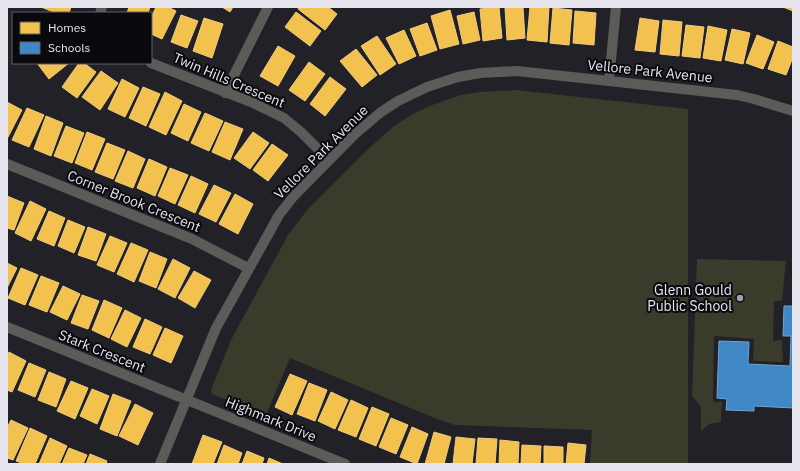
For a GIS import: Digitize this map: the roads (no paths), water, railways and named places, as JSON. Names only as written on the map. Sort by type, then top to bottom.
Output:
[{"type":"street","points":[[225,93],[268,7]]},
{"type":"street","points":[[610,81],[616,7]]},
{"type":"street","name":"Twin Hills Crescent","points":[[152,63],[251,102],[284,118],[329,160]]},
{"type":"street","name":"Vellore Park Avenue","points":[[160,464],[216,328],[279,214],[293,197],[362,128],[381,112],[412,93],[444,81],[480,73],[517,71],[737,95],[793,111]]},
{"type":"street","name":"Corner Brook Crescent","points":[[7,164],[192,239],[248,268]]},
{"type":"street","name":"Stark Crescent","points":[[7,327],[186,400]]},
{"type":"street","name":"Highmark Drive","points":[[186,400],[346,464]]},
{"type":"place","name":"Glenn Gould Public School","points":[[740,298]]}]
